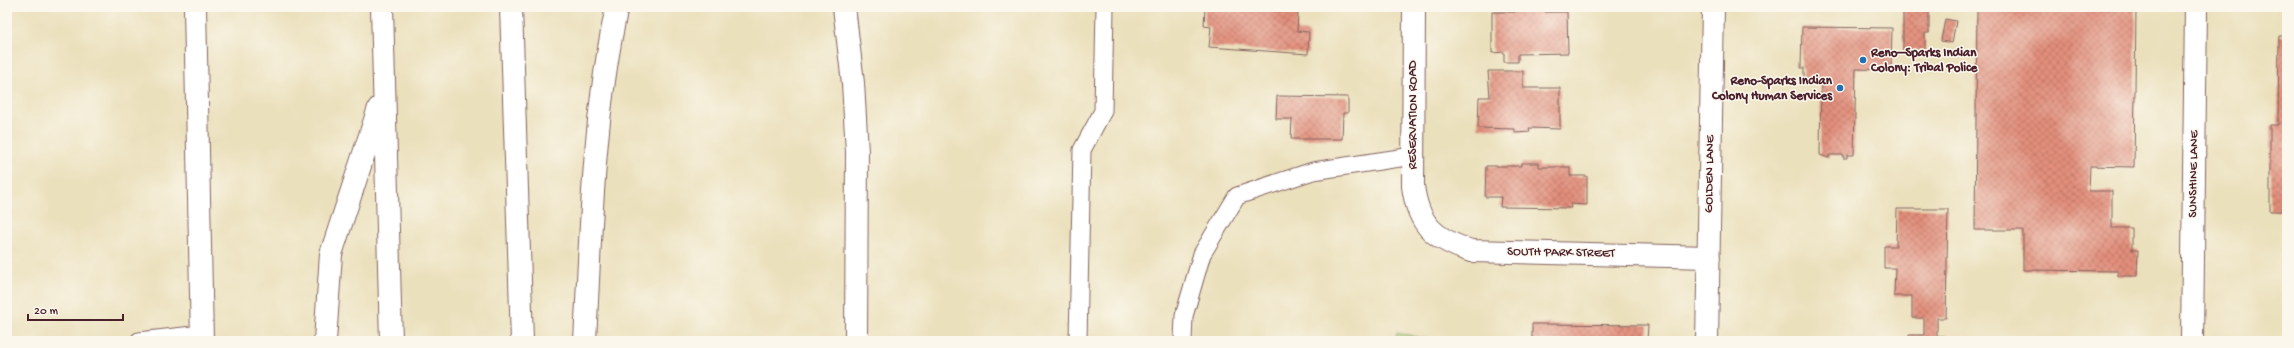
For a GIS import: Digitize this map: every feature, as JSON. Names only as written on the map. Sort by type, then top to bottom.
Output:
[{"type":"main road","points":[[195,7],[202,337]]},
{"type":"main road","points":[[382,7],[383,96],[391,341]]},
{"type":"main road","points":[[511,7],[522,341]]},
{"type":"main road","points":[[585,341],[596,140],[604,74],[617,7]]},
{"type":"main road","points":[[844,7],[857,152],[856,341]]},
{"type":"main road","name":"RESERVATION ROAD","points":[[1414,7],[1413,186],[1416,206],[1423,221]]},
{"type":"main road","name":"GOLDEN LANE","points":[[1707,341],[1713,7]]},
{"type":"main road","name":"SUNSHINE LANE","points":[[2192,341],[2196,7]]},
{"type":"main road","points":[[326,341],[331,254],[383,96]]},
{"type":"main road","name":"SOUTH PARK STREET","points":[[1423,221],[1432,232],[1451,245],[1470,251],[1709,257]]},
{"type":"lane","points":[[1078,341],[1082,150],[1103,111],[1105,7]]},
{"type":"lane","points":[[1183,341],[1184,316],[1202,254],[1237,196],[1313,171],[1413,156]]},
{"type":"lane","points":[[139,341],[202,337]]},
{"type":"green space","points":[[1397,333],[1438,341],[1395,341]]},
{"type":"building","points":[[1205,7],[1298,12],[1297,31],[1309,32],[1308,54],[1209,47],[1211,27],[1204,26]]},
{"type":"building","points":[[1515,7],[1545,7],[1545,12],[1567,12],[1568,53],[1518,54],[1518,62],[1504,62],[1504,52],[1492,53],[1492,12],[1515,12]]},
{"type":"building","points":[[1903,7],[1929,7],[1929,33],[1925,33],[1925,50],[1903,50]]},
{"type":"building","points":[[2284,7],[2287,7],[2287,35],[2284,35]]},
{"type":"building","points":[[1977,8],[2136,9],[2134,167],[2090,166],[2089,191],[2112,191],[2112,228],[2132,228],[2132,250],[2138,250],[2137,276],[2118,276],[2118,271],[2023,270],[2023,230],[1975,230]]},
{"type":"building","points":[[1945,19],[1956,21],[1952,43],[1941,41]]},
{"type":"building","points":[[1802,27],[1892,28],[1891,70],[1856,69],[1854,155],[1847,155],[1847,158],[1843,158],[1843,155],[1829,155],[1829,158],[1820,155],[1821,81],[1804,80],[1804,68],[1801,68]]},
{"type":"building","points":[[2279,36],[2287,36],[2287,211],[2270,211],[2270,125],[2278,125]]},
{"type":"building","points":[[1488,71],[1523,71],[1523,88],[1560,88],[1560,129],[1529,128],[1530,132],[1515,133],[1515,129],[1478,128],[1479,97],[1490,97]]},
{"type":"building","points":[[1277,96],[1348,97],[1348,113],[1343,113],[1342,139],[1291,139],[1292,119],[1276,119]]},
{"type":"building","points":[[1521,163],[1539,163],[1539,167],[1570,167],[1570,176],[1587,176],[1587,205],[1570,204],[1571,208],[1500,207],[1501,197],[1485,197],[1486,166],[1521,166]]},
{"type":"building","points":[[1897,209],[1948,209],[1946,318],[1937,318],[1937,336],[1944,336],[1944,341],[1909,341],[1909,335],[1924,335],[1924,318],[1912,318],[1912,296],[1894,296],[1895,268],[1884,268],[1884,246],[1896,246]]},
{"type":"building","points":[[1532,324],[1648,325],[1647,341],[1532,341]]},
{"type":"place","name":"Reno–Sparks Indian Colony: Tribal Police","points":[[1863,60]]},
{"type":"place","name":"Reno-Sparks Indian Colony Human Services","points":[[1840,88]]}]
